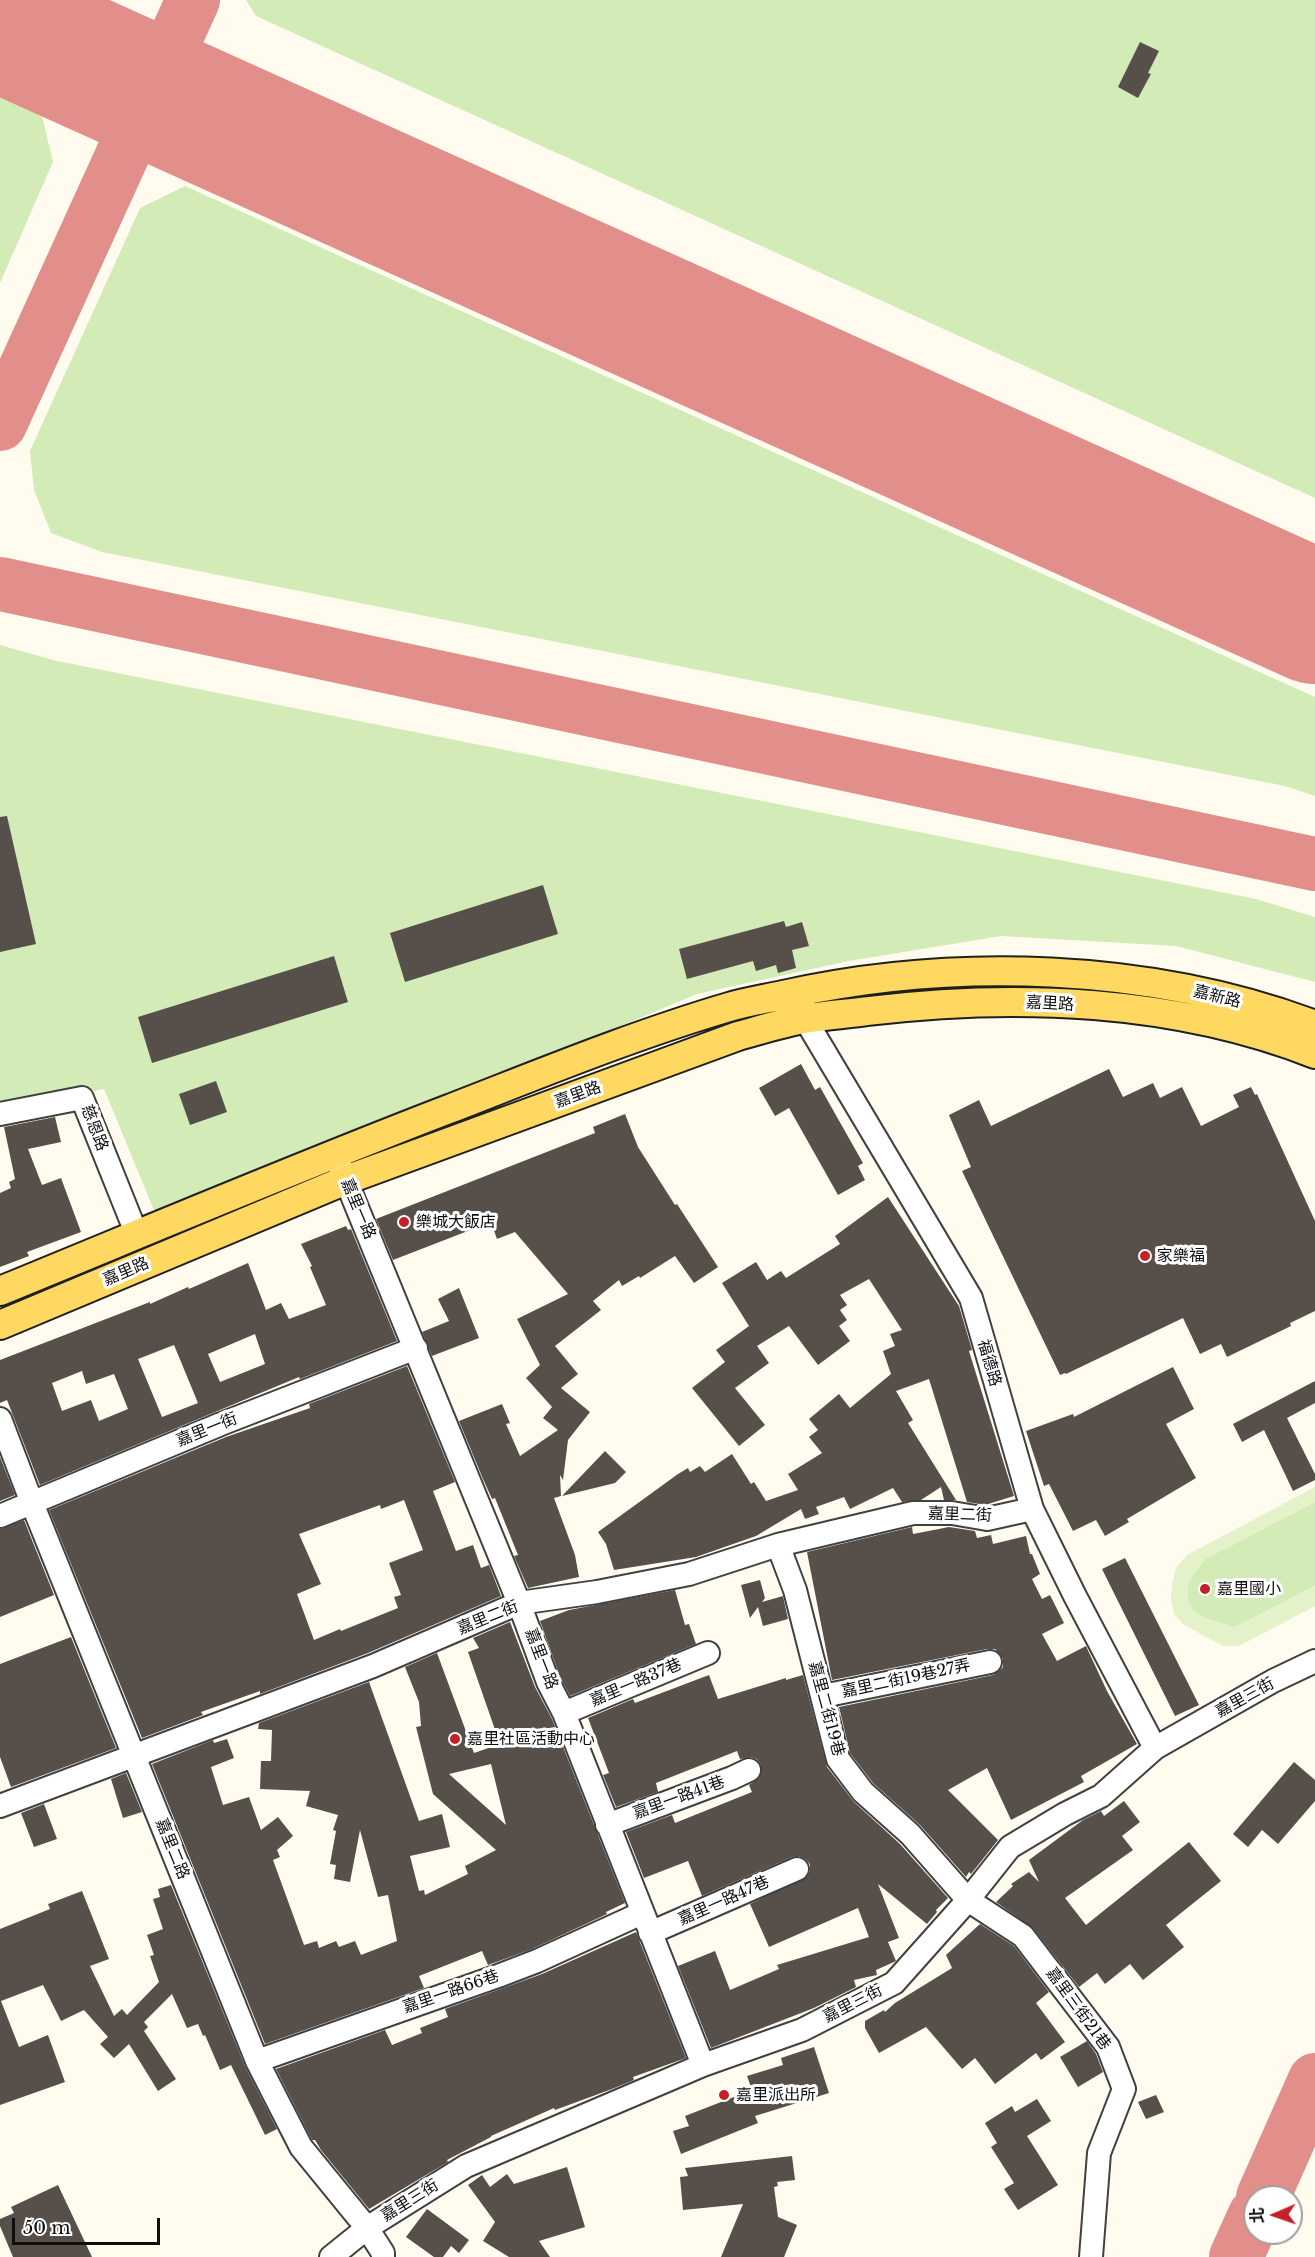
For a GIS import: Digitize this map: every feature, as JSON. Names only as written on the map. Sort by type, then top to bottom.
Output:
[{"type":"main road","name":"嘉里路","points":[[0,1291],[335,1153],[582,1058],[731,1006],[802,990],[875,979],[958,972],[1064,974],[1117,978]]},
{"type":"main road","name":"嘉新路","points":[[1117,978],[1206,993],[1315,1025]]},
{"type":"main road","name":"嘉里路","points":[[0,1324],[346,1180],[738,1036],[805,1019],[928,1004],[1024,1002],[1115,1007],[1185,1017]]},
{"type":"main road","name":"嘉新路","points":[[1185,1017],[1288,1044],[1315,1054]]},
{"type":"street","name":"福德路","points":[[802,990],[805,1019],[971,1298],[1032,1509],[1155,1748]]},
{"type":"street","name":"慈恩路","points":[[0,1114],[82,1098],[137,1234]]},
{"type":"street","name":"嘉里一路","points":[[335,1153],[519,1603],[548,1682],[564,1713],[703,2065]]},
{"type":"street","name":"嘉里一街","points":[[0,1516],[221,1424],[416,1348]]},
{"type":"street","name":"嘉里二路","points":[[0,1419],[256,2061],[301,2147],[368,2228],[383,2253],[383,2257]]},
{"type":"street","name":"嘉里二街","points":[[0,1806],[373,1666],[519,1603],[597,1592],[689,1574],[778,1545],[913,1513],[952,1513],[987,1519],[1032,1509]]},
{"type":"street","name":"嘉里二街19巷","points":[[778,1545],[795,1590],[838,1759],[863,1792],[909,1834],[968,1900]]},
{"type":"street","name":"嘉里一路37巷","points":[[564,1713],[708,1653]]},
{"type":"street","name":"嘉里三街","points":[[331,2257],[368,2228],[466,2166],[703,2065],[802,2030],[894,1983],[968,1900],[1010,1847],[1065,1814],[1101,1796],[1155,1748],[1273,1681],[1315,1661]]},
{"type":"street","name":"嘉里二街19巷27弄","points":[[823,1696],[990,1662]]},
{"type":"street","name":"嘉里一路41巷","points":[[607,1825],[749,1770]]},
{"type":"street","name":"嘉里一路47巷","points":[[646,1923],[797,1869]]},
{"type":"street","name":"嘉里三街21巷","points":[[968,1900],[1023,1936],[1108,2047],[1124,2089],[1099,2153],[1091,2257]]},
{"type":"street","name":"嘉里一路66巷","points":[[256,2061],[646,1923]]},
{"type":"green space","points":[[246,0],[1315,0],[1315,498],[256,16]]},
{"type":"green space","points":[[0,90],[40,108],[53,162],[0,283]]},
{"type":"green space","points":[[185,186],[1315,697],[1315,796],[1285,786],[102,552],[51,533],[34,490],[30,451],[140,208]]},
{"type":"green space","points":[[0,645],[57,661],[1256,899],[1315,917],[1315,982],[1176,946],[1001,936],[849,961],[697,994],[158,1220],[104,1089],[0,1109]]},
{"type":"green space","points":[[1315,1487],[1315,1502],[1205,1559],[1190,1579],[1187,1589],[1188,1600],[1193,1611],[1207,1619],[1235,1627],[1315,1586],[1315,1606],[1239,1646],[1223,1646],[1184,1625],[1174,1614],[1171,1600],[1176,1568],[1187,1555]]},
{"type":"green space","points":[[1315,1502],[1315,1586],[1235,1627],[1207,1619],[1193,1611],[1188,1600],[1187,1589],[1190,1579],[1205,1559]]},
{"type":"building","points":[[1140,42],[1159,51],[1148,73],[1151,74],[1138,98],[1118,87]]},
{"type":"building","points":[[7,816],[36,944],[0,952],[0,817]]},
{"type":"building","points":[[543,885],[558,934],[405,982],[390,933]]},
{"type":"building","points":[[784,921],[786,927],[802,922],[809,946],[792,950],[796,968],[778,973],[776,965],[756,971],[753,961],[687,979],[679,949]]},
{"type":"building","points":[[334,956],[348,1002],[152,1063],[138,1017]]},
{"type":"building","points":[[801,1064],[815,1090],[820,1087],[863,1163],[858,1166],[865,1180],[838,1195],[789,1108],[775,1116],[759,1088]]},
{"type":"building","name":"家樂福","points":[[1109,1069],[1123,1097],[1153,1083],[1160,1098],[1182,1087],[1201,1126],[1239,1107],[1233,1095],[1251,1087],[1255,1095],[1257,1094],[1315,1221],[1315,1311],[1290,1323],[1291,1326],[1227,1357],[1221,1344],[1200,1354],[1183,1318],[1060,1375],[962,1171],[971,1167],[949,1115],[979,1100],[991,1126]]},
{"type":"building","points":[[216,1081],[227,1112],[190,1125],[179,1094]]},
{"type":"building","points":[[625,1114],[638,1147],[718,1267],[694,1283],[675,1256],[640,1278],[639,1276],[622,1286],[619,1280],[593,1301],[601,1310],[555,1346],[578,1374],[561,1388],[590,1412],[568,1440],[563,1480],[560,1475],[561,1496],[554,1498],[575,1555],[579,1577],[528,1588],[514,1556],[518,1555],[495,1498],[492,1499],[459,1421],[502,1404],[510,1423],[506,1424],[520,1456],[558,1430],[543,1418],[552,1407],[526,1378],[540,1365],[517,1319],[568,1294],[515,1232],[497,1239],[491,1222],[393,1260],[376,1219],[595,1133],[593,1127]]},
{"type":"building","points":[[55,1117],[61,1142],[28,1149],[42,1185],[61,1178],[81,1232],[27,1252],[29,1256],[0,1267],[0,1193],[11,1188],[9,1182],[15,1179],[4,1127]]},
{"type":"building","points":[[888,1197],[959,1306],[972,1350],[969,1351],[1014,1496],[985,1505],[967,1502],[929,1379],[896,1391],[913,1420],[908,1423],[956,1500],[944,1500],[941,1487],[921,1500],[902,1502],[893,1488],[850,1509],[844,1497],[816,1507],[819,1514],[805,1519],[801,1509],[756,1536],[696,1557],[614,1570],[606,1544],[598,1532],[678,1474],[688,1468],[690,1472],[700,1466],[705,1472],[732,1454],[751,1484],[754,1482],[766,1501],[798,1490],[788,1474],[822,1453],[809,1437],[818,1430],[809,1419],[839,1394],[850,1408],[891,1374],[883,1351],[895,1346],[890,1334],[902,1330],[869,1279],[840,1295],[847,1305],[840,1310],[847,1320],[839,1326],[850,1341],[818,1365],[789,1326],[757,1346],[769,1363],[735,1388],[765,1425],[739,1446],[692,1388],[725,1362],[716,1350],[749,1326],[722,1283],[756,1262],[767,1280],[781,1271],[786,1278],[840,1244],[835,1236]]},
{"type":"building","points":[[346,1226],[348,1230],[351,1229],[397,1341],[300,1379],[299,1377],[40,1485],[7,1400],[0,1403],[0,1360],[150,1302],[150,1304],[188,1287],[189,1289],[248,1263],[266,1310],[281,1303],[289,1319],[326,1305],[310,1267],[312,1266],[301,1244]],"holes":[[[255,1334],[265,1364],[220,1382],[208,1354]],[[174,1345],[198,1403],[162,1417],[138,1359]],[[82,1371],[86,1384],[114,1374],[128,1409],[99,1421],[91,1400],[62,1411],[52,1383]]]},
{"type":"building","points":[[459,1288],[479,1338],[432,1356],[422,1332],[449,1321],[438,1299]]},
{"type":"building","points":[[407,1366],[455,1482],[433,1491],[456,1551],[473,1545],[481,1568],[489,1565],[501,1596],[368,1653],[260,1694],[260,1691],[201,1712],[203,1715],[142,1738],[49,1510],[226,1437],[310,1408],[309,1404]],"holes":[[[404,1500],[423,1550],[389,1563],[401,1595],[394,1597],[398,1608],[314,1640],[297,1594],[321,1584],[299,1534],[380,1505],[381,1509]]]},
{"type":"building","points":[[1173,1367],[1194,1409],[1166,1424],[1196,1478],[1127,1519],[1129,1522],[1105,1536],[1096,1520],[1073,1531],[1049,1484],[1044,1486],[1026,1431],[1073,1414],[1074,1417]]},
{"type":"building","points":[[1315,1381],[1315,1403],[1287,1418],[1315,1474],[1315,1480],[1293,1491],[1264,1430],[1242,1442],[1233,1424]]},
{"type":"building","points":[[605,1451],[626,1472],[615,1483],[562,1496]]},
{"type":"building","points":[[0,1457],[15,1495],[0,1501]]},
{"type":"building","points":[[24,1520],[54,1595],[0,1617],[0,1529]]},
{"type":"building","points":[[912,1527],[913,1534],[949,1527],[975,1531],[977,1538],[991,1535],[993,1544],[1026,1536],[1030,1554],[1040,1574],[1032,1579],[1042,1599],[1050,1595],[1064,1623],[1042,1634],[1057,1661],[1086,1646],[1107,1691],[1137,1744],[1081,1776],[1084,1782],[1011,1820],[987,1768],[948,1790],[998,1840],[971,1874],[969,1872],[966,1877],[920,1825],[873,1783],[850,1753],[839,1707],[993,1675],[1003,1667],[1003,1659],[995,1649],[987,1649],[832,1680],[807,1552]]},
{"type":"building","points":[[1125,1558],[1199,1705],[1175,1716],[1102,1569]]},
{"type":"building","points":[[760,1580],[765,1598],[762,1602],[783,1596],[788,1619],[763,1626],[758,1607],[750,1618],[741,1585]]},
{"type":"building","points":[[675,1590],[685,1625],[689,1624],[696,1644],[570,1696],[560,1677],[540,1621],[569,1610]]},
{"type":"building","points":[[510,1622],[535,1687],[552,1719],[625,1903],[606,1912],[607,1914],[532,1949],[488,1965],[482,1951],[419,1976],[424,1988],[265,2044],[152,1764],[213,1740],[214,1743],[227,1739],[234,1758],[211,1767],[223,1805],[249,1797],[261,1830],[278,1817],[293,1836],[277,1850],[280,1857],[273,1860],[304,1945],[317,1941],[319,1948],[336,1941],[339,1947],[355,1941],[361,1955],[397,1941],[388,1895],[378,1897],[360,1830],[350,1882],[334,1879],[336,1865],[330,1864],[336,1831],[333,1830],[338,1815],[306,1806],[310,1791],[260,1789],[261,1761],[271,1761],[272,1730],[258,1729],[259,1723],[369,1682],[419,1821],[442,1814],[450,1847],[410,1856],[419,1891],[424,1890],[425,1895],[468,1874],[465,1866],[496,1850],[433,1794],[416,1727],[421,1726],[419,1702],[405,1667],[437,1653],[474,1753],[500,1744],[468,1652],[479,1648],[473,1638]],"holes":[[[491,1764],[506,1825],[449,1774]]]},
{"type":"building","points":[[71,1637],[116,1748],[11,1787],[0,1757],[0,1664]]},
{"type":"building","points":[[709,1675],[718,1699],[803,1675],[827,1767],[854,1802],[900,1844],[948,1898],[927,1924],[878,1884],[899,1938],[888,1942],[896,1961],[876,1970],[877,1975],[854,1980],[856,1987],[814,2008],[711,2048],[678,1966],[715,1951],[730,1990],[779,1969],[777,1965],[869,1937],[858,1908],[769,1947],[750,1904],[807,1877],[810,1864],[799,1856],[702,1896],[688,1861],[644,1878],[626,1832],[672,1815],[675,1823],[752,1792],[749,1785],[760,1777],[761,1765],[757,1759],[751,1757],[740,1759],[737,1751],[656,1783],[658,1792],[616,1807],[603,1775],[609,1773],[588,1718],[633,1699],[635,1703]]},
{"type":"building","points":[[1294,1762],[1315,1780],[1315,1801],[1278,1844],[1262,1830],[1248,1847],[1233,1834]]},
{"type":"building","points":[[126,1773],[142,1812],[123,1818],[111,1779]]},
{"type":"building","points":[[1124,1801],[1140,1822],[1122,1836],[1133,1850],[1065,1898],[1086,1925],[1189,1842],[1221,1881],[1166,1925],[1184,1947],[1143,1980],[1130,1964],[1105,1984],[1097,1973],[1079,1987],[1033,1928],[996,1902],[1013,1886],[1011,1884],[1029,1872],[1039,1882],[1029,1860],[1083,1820],[1101,1811],[1104,1816]]},
{"type":"building","points":[[44,1804],[57,1839],[34,1847],[21,1813]]},
{"type":"building","points":[[171,1885],[245,2066],[277,2129],[265,2135],[231,2065],[220,2070],[205,2035],[203,2036],[198,2024],[187,2028],[172,1994],[144,2022],[148,2027],[144,2031],[176,2079],[158,2091],[129,2044],[114,2058],[100,2044],[108,2037],[84,2010],[61,2021],[43,1985],[1,2001],[19,2047],[48,2035],[65,2082],[0,2105],[0,1929],[50,1909],[48,1904],[82,1891],[109,1959],[90,1966],[114,2016],[122,2009],[127,2015],[159,1982],[150,1956],[154,1955],[147,1935],[163,1929],[153,1899],[160,1897],[158,1889]]},
{"type":"building","points":[[980,1924],[1014,1946],[1049,1992],[1036,2003],[1065,2042],[1041,2060],[1036,2053],[995,2084],[975,2058],[962,2069],[926,2027],[879,2053],[865,2028],[865,2021],[884,2010],[885,2012],[895,2003],[952,1968],[946,1955]]},
{"type":"building","points":[[636,1932],[686,2058],[633,2077],[634,2080],[612,2089],[555,2110],[554,2108],[491,2136],[447,2160],[448,2162],[369,2209],[315,2140],[312,2140],[276,2069],[385,2030],[392,2045],[422,2033],[420,2028],[448,2017],[445,2009],[542,1974]]},
{"type":"building","points":[[1087,2041],[1096,2054],[1103,2072],[1078,2087],[1060,2057]]},
{"type":"building","points":[[814,2047],[829,2093],[755,2116],[758,2123],[681,2154],[673,2131],[689,2126],[685,2116],[752,2090],[747,2076],[783,2065],[781,2058]]},
{"type":"building","points":[[1156,2095],[1164,2112],[1146,2119],[1138,2102]]},
{"type":"building","points":[[1037,2099],[1051,2121],[1027,2136],[1058,2185],[1018,2210],[1004,2189],[1014,2183],[991,2147],[997,2143],[985,2123],[1012,2106],[1015,2112]]},
{"type":"building","points":[[792,2156],[795,2180],[777,2182],[778,2186],[774,2187],[778,2217],[797,2225],[784,2257],[721,2257],[743,2204],[683,2210],[680,2177],[688,2176],[685,2168]]},
{"type":"building","points":[[567,2167],[585,2227],[539,2241],[550,2257],[509,2257],[483,2241],[495,2222],[468,2185],[482,2175],[490,2187],[507,2174],[514,2184]]},
{"type":"building","points":[[58,2185],[92,2257],[13,2257],[0,2226],[0,2219],[14,2213],[11,2207]]},
{"type":"building","points":[[427,2209],[469,2240],[459,2253],[451,2246],[443,2257],[434,2257],[406,2237]]},
{"type":"taxiway","points":[[0,424],[193,0]]},
{"type":"taxiway","points":[[0,584],[1315,864]]},
{"type":"taxiway","points":[[1268,2185],[1315,2080]]},
{"type":"taxiway","points":[[1236,2257],[1243,2242]]},
{"type":"runway","points":[[0,24],[1315,617]]},
{"type":"place","name":"樂城大飯店","points":[[404,1222]]},
{"type":"place","name":"家樂福","points":[[1145,1256]]},
{"type":"place","name":"嘉里國小","points":[[1205,1589]]},
{"type":"place","name":"嘉里社區活動中心","points":[[455,1739]]},
{"type":"place","name":"嘉里派出所","points":[[724,2095]]}]
